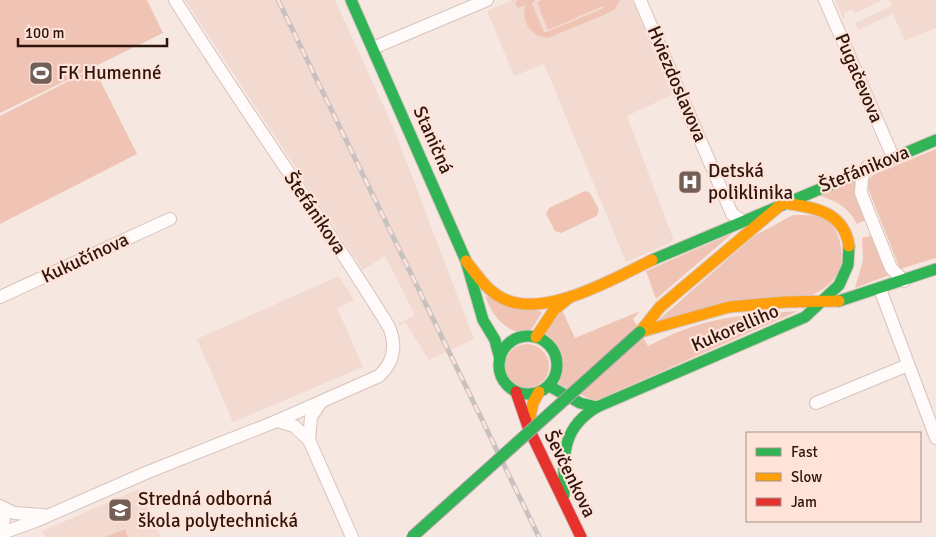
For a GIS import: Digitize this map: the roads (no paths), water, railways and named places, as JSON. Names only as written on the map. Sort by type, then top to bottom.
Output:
[{"type":"main road","name":"Staničná","points":[[351,0],[466,260],[483,320],[495,340],[500,359]]},
{"type":"main road","name":"Štefánikova","points":[[573,295],[741,220],[936,140]]},
{"type":"main road","points":[[412,537],[640,332],[660,307],[782,203]]},
{"type":"main road","name":"Kukorelliho","points":[[564,501],[564,455],[571,434],[580,418],[597,407],[805,317],[825,302],[843,281],[847,268],[849,244],[846,233],[840,223],[822,211],[782,203]]},
{"type":"main road","points":[[466,260],[496,296],[511,303],[532,304],[573,295]]},
{"type":"main road","points":[[640,332],[729,307],[751,304],[844,301],[936,269]]},
{"type":"main road","points":[[536,337],[554,310],[573,295]]},
{"type":"main road","points":[[476,297],[508,333],[536,337],[550,346],[556,358],[556,375],[533,403],[528,427]]},
{"type":"main road","points":[[508,333],[500,359],[501,376],[508,387],[516,392],[528,395],[544,389],[580,404],[597,407]]},
{"type":"main road","name":"Ševčenkova","points":[[516,392],[528,427],[581,537]]},
{"type":"street","name":"Štefánikova","points":[[0,533],[277,421],[379,376],[389,364],[393,354],[393,336],[389,326],[350,264],[232,91],[175,0]]},
{"type":"street","points":[[373,48],[487,0]]},
{"type":"street","name":"Hviezdoslavova","points":[[640,0],[732,214],[741,220]]},
{"type":"street","name":"Pugačevova","points":[[825,0],[893,157]]},
{"type":"street","points":[[867,168],[862,177],[861,193],[891,268],[904,281]]},
{"type":"street","name":"Kukučínova","points":[[0,297],[170,219]]},
{"type":"street","points":[[880,289],[936,438]]},
{"type":"street","points":[[816,403],[908,365]]},
{"type":"street","points":[[309,440],[312,417],[321,402]]},
{"type":"street","points":[[277,421],[294,426],[309,440],[352,537]]},
{"type":"street","name":"Štefánikova","points":[[0,507],[14,513],[31,516],[50,514]]},
{"type":"street","points":[[0,507],[4,519],[0,533]]},
{"type":"railway","points":[[278,0],[539,537]]},
{"type":"place","name":"FK Humenné","points":[[41,73]]},
{"type":"place","name":"Detská poliklinika","points":[[690,182]]},
{"type":"place","name":"Stredná odborná škola polytechnická","points":[[120,510]]}]
